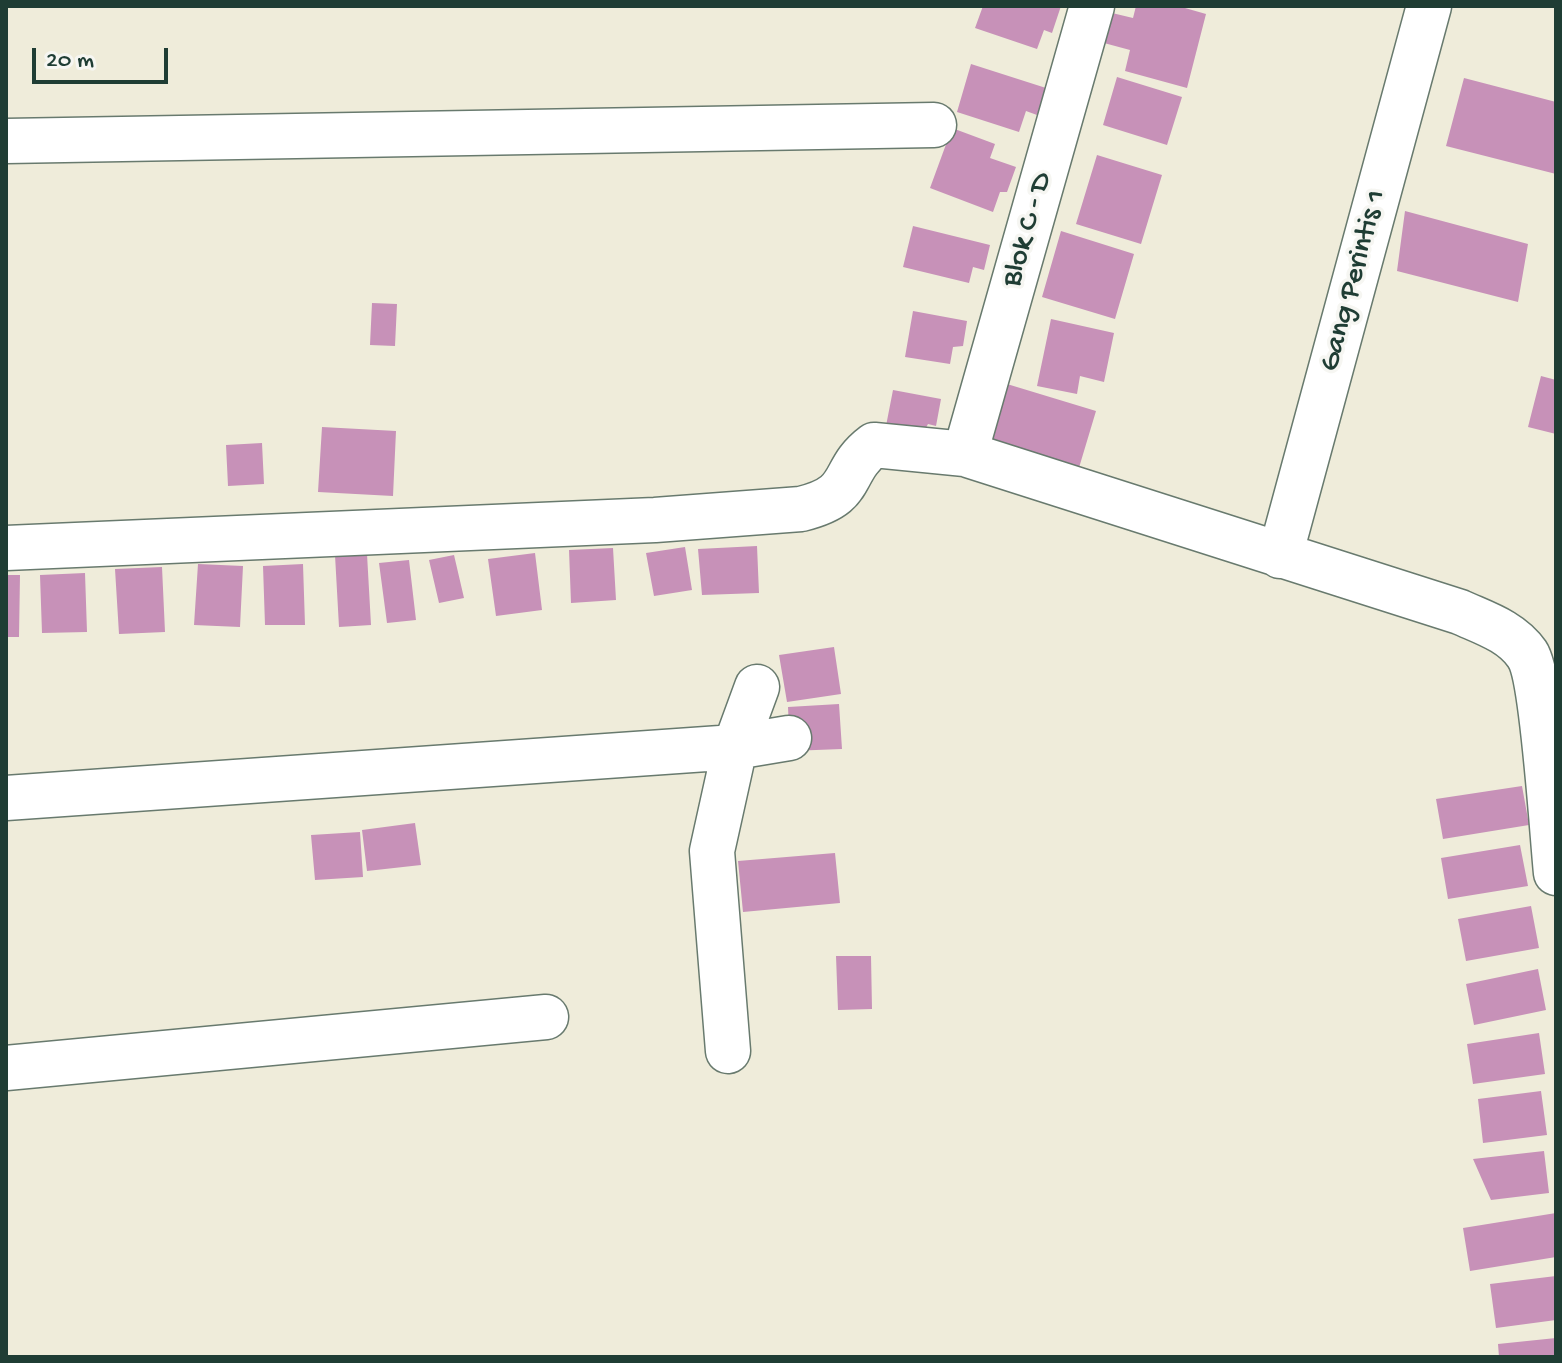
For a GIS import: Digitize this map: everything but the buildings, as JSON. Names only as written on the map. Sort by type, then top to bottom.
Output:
[{"type":"street","name":"Blok C - D","points":[[965,454],[1092,6]]},
{"type":"street","name":"Gang Perintis 1","points":[[1280,556],[1429,6]]},
{"type":"street","points":[[6,141],[934,125]]},
{"type":"street","points":[[6,548],[639,521],[801,509],[824,503],[839,494],[866,451],[874,445],[965,454],[1460,612],[1504,631],[1542,642],[1539,706],[1556,873]]},
{"type":"street","points":[[728,1051],[712,851],[735,747],[757,687]]},
{"type":"street","points":[[6,798],[735,747],[789,738]]},
{"type":"street","points":[[6,1068],[546,1017]]}]
